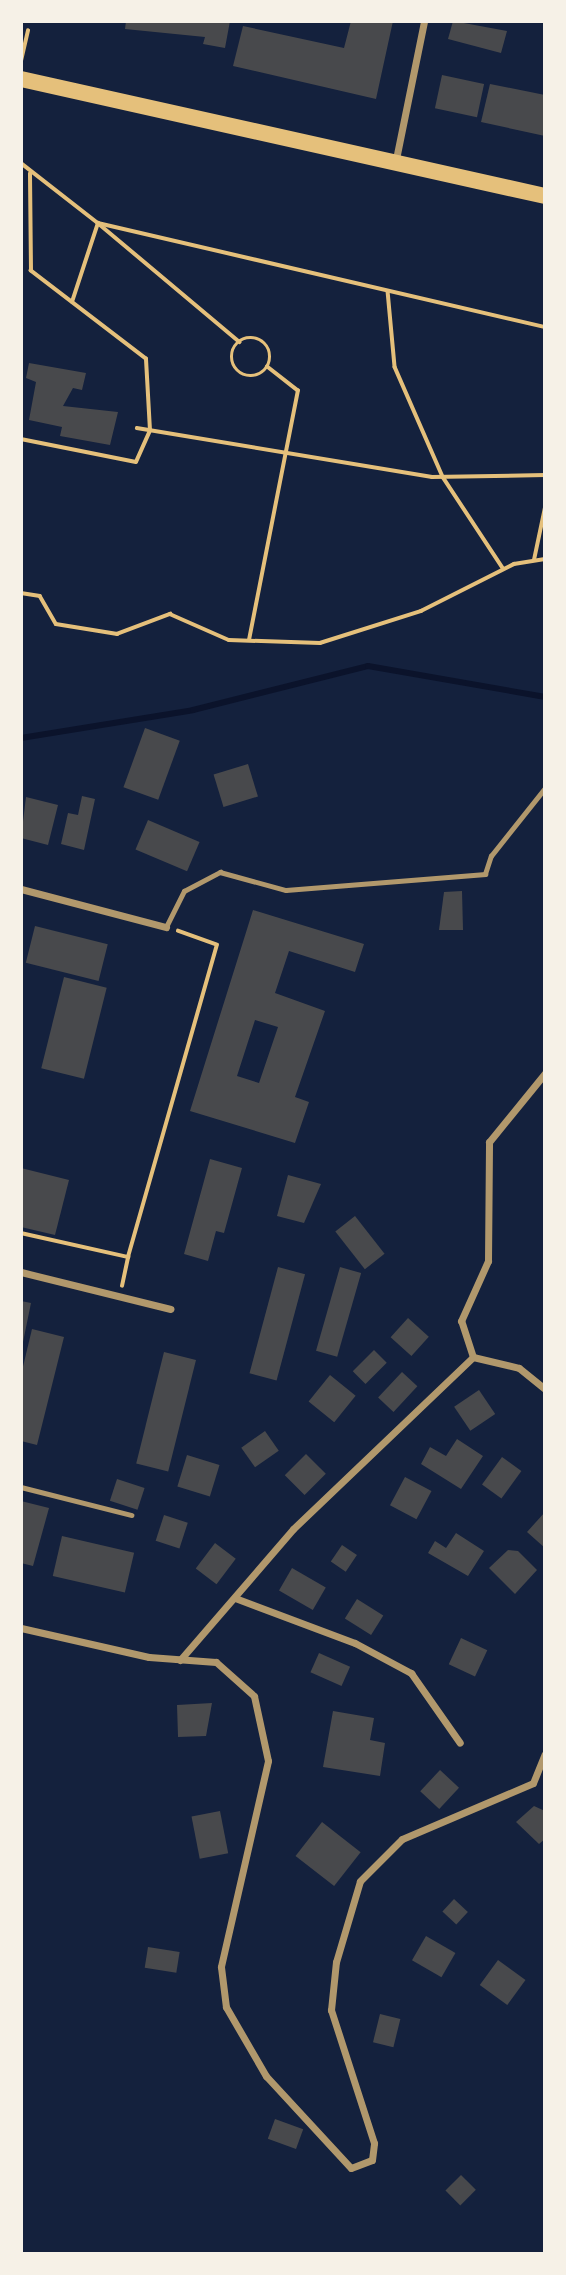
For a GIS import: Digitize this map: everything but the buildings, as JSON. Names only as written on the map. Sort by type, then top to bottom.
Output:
[{"type":"highway","points":[[21,79],[394,167],[545,196]]},
{"type":"street","points":[[394,167],[424,21]]},
{"type":"street","points":[[21,889],[166,926]]},
{"type":"street","points":[[473,1357],[461,1321],[488,1261],[489,1143],[545,1073]]},
{"type":"street","points":[[21,1272],[170,1309]]},
{"type":"street","points":[[473,1357],[519,1368],[545,1389]]},
{"type":"street","points":[[180,1660],[293,1529],[473,1357]]},
{"type":"street","points":[[235,1598],[355,1643],[411,1673],[460,1743]]},
{"type":"street","points":[[21,1628],[180,1660],[216,1662],[254,1696],[268,1761],[220,1967],[226,2007],[266,2076],[351,2168],[372,2160],[374,2143],[331,2010],[335,1962],[360,1881],[402,1839],[533,1783],[545,1754]]},
{"type":"lane","points":[[166,926],[184,891],[220,872],[286,890],[485,874],[491,856],[545,788]]},
{"type":"lane","points":[[21,1487],[132,1515]]},
{"type":"path","points":[[21,61],[28,31]]},
{"type":"path","points":[[21,163],[30,174],[48,179],[240,342],[264,344],[267,367],[298,391],[249,640]]},
{"type":"path","points":[[21,439],[136,462],[150,431],[146,359],[31,271],[30,174]]},
{"type":"path","points":[[98,223],[545,327]]},
{"type":"path","points":[[72,302],[98,223]]},
{"type":"path","points":[[388,290],[395,367],[443,477],[503,569]]},
{"type":"path","points":[[240,342],[232,357],[240,373],[258,375],[267,367]]},
{"type":"path","points":[[137,428],[285,457],[443,477],[545,475]]},
{"type":"path","points":[[534,560],[545,508]]},
{"type":"path","points":[[21,593],[40,596],[56,624],[117,634],[170,614],[229,640],[320,643],[421,611],[503,569],[545,558]]},
{"type":"path","points":[[120,1296],[128,1257],[217,945],[166,926]]},
{"type":"path","points":[[21,1233],[128,1257]]},
{"type":"waterway","points":[[21,738],[193,710],[368,666],[545,697]]}]
